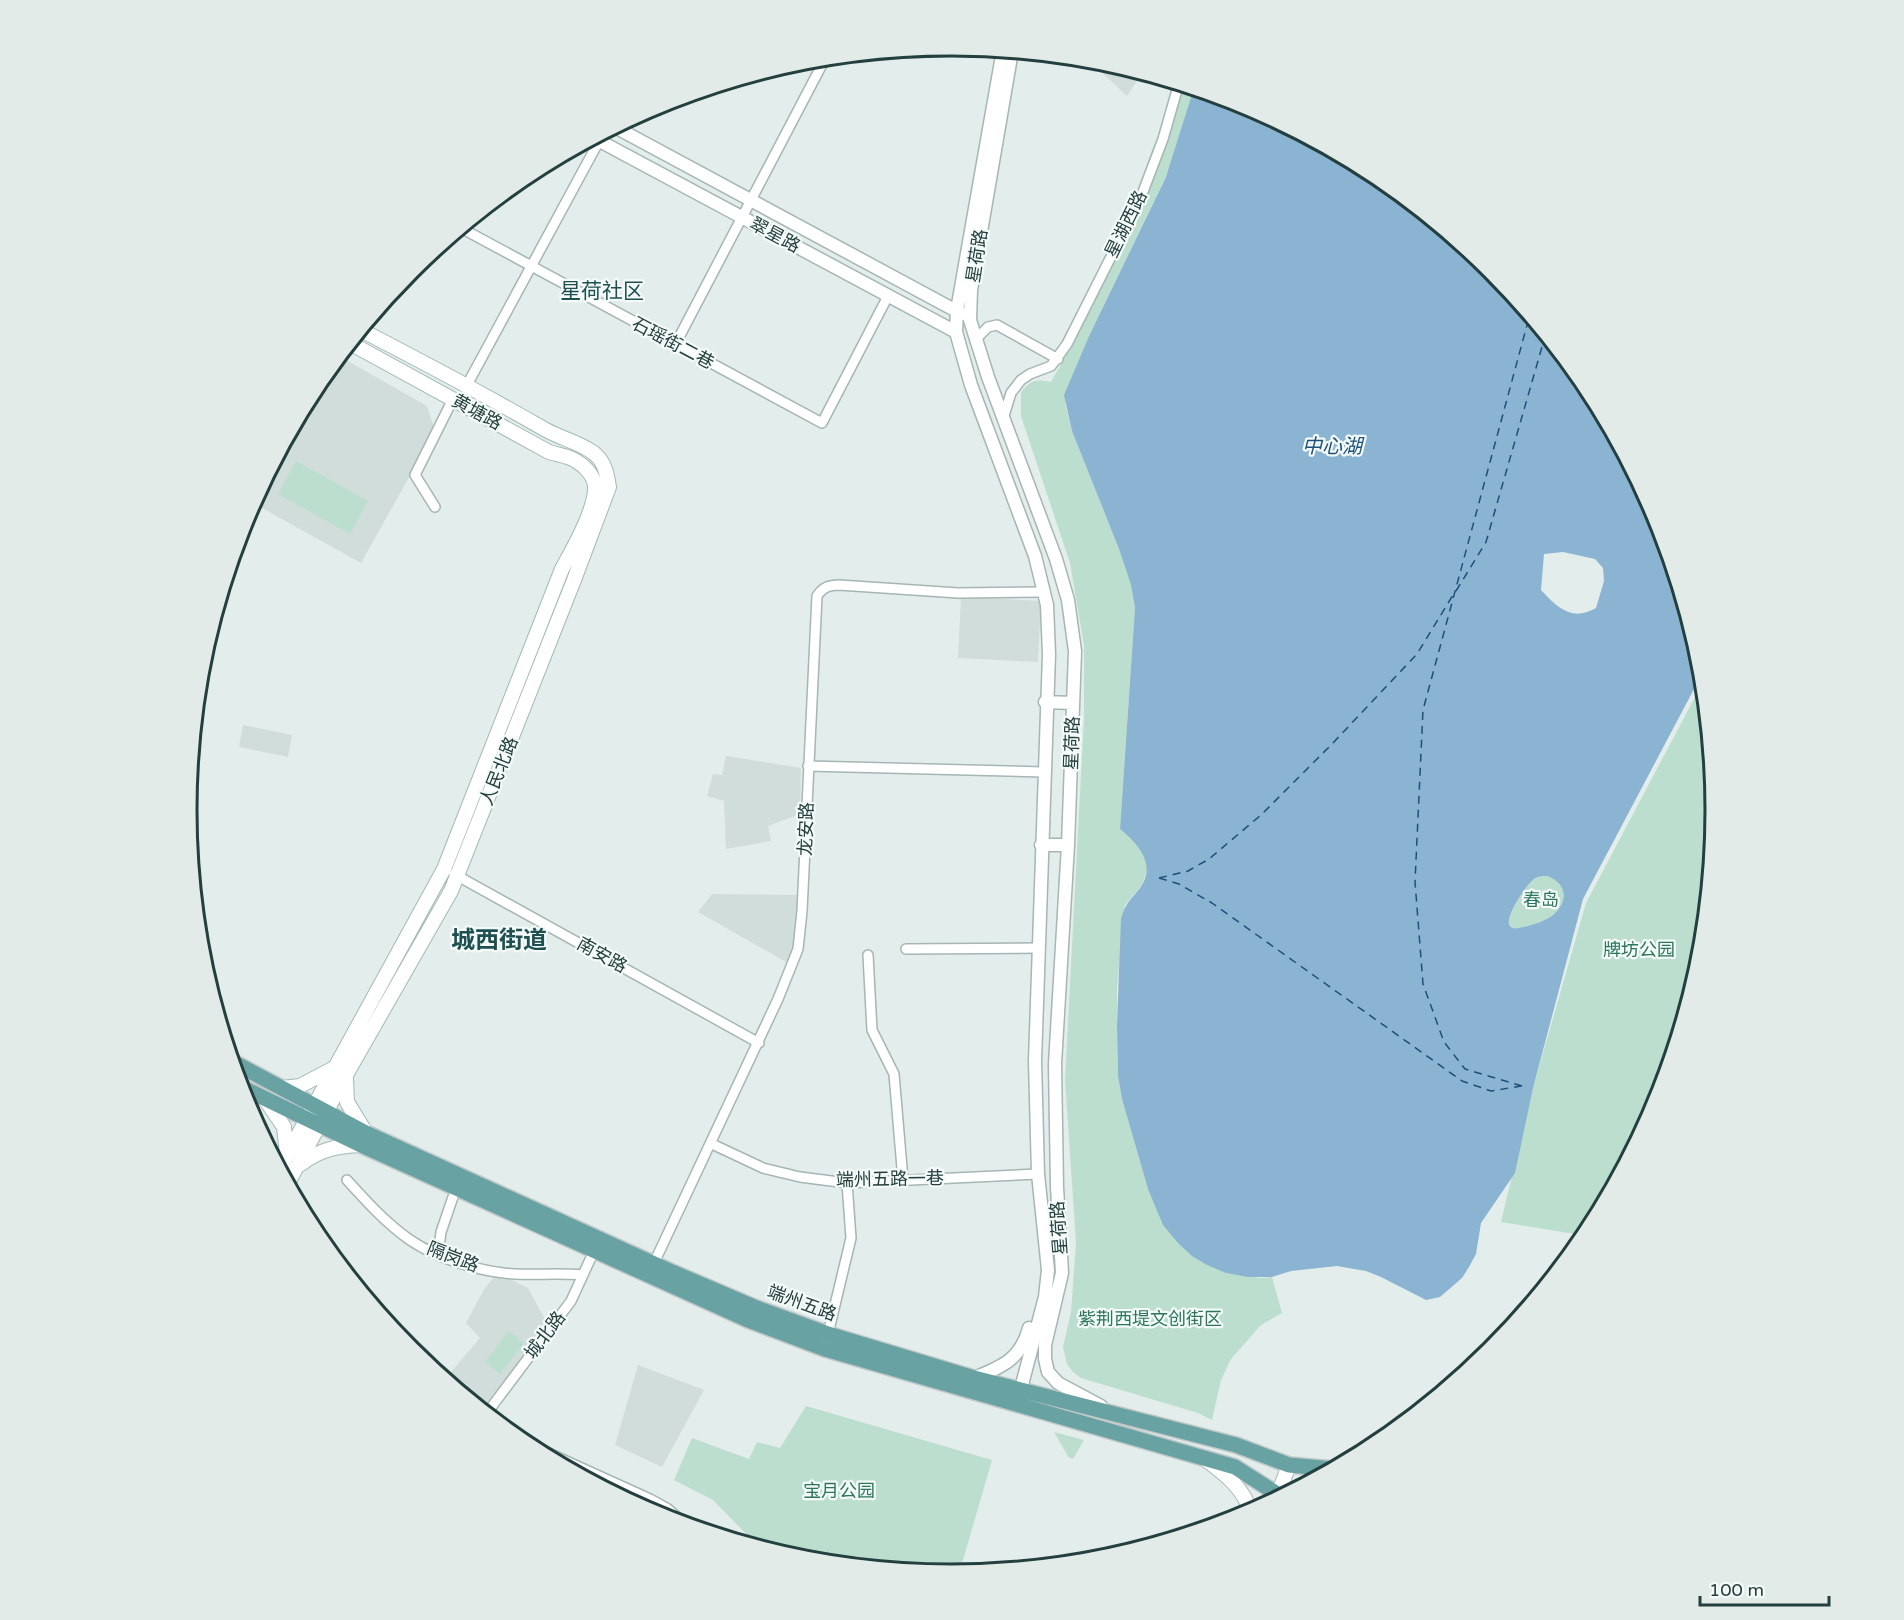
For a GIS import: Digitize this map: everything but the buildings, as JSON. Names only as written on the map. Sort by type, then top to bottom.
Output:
[{"type":"main road","name":"黄塘路","points":[[368,333],[467,385],[558,437]]},
{"type":"main road","name":"黄塘路","points":[[357,347],[549,452],[574,459],[592,476],[595,486]]},
{"type":"main road","name":"人民北路","points":[[338,1076],[451,891],[609,487],[601,460],[593,451],[558,437]]},
{"type":"main road","name":"人民北路","points":[[317,1115],[444,869],[562,569],[585,522],[593,500],[595,486]]},
{"type":"main road","points":[[243,1067],[282,1088],[317,1115]]},
{"type":"main road","points":[[282,1088],[300,1086],[338,1076],[363,1139],[326,1149],[312,1155],[297,1167]]},
{"type":"main road","points":[[253,1093],[317,1115]]},
{"type":"main road","points":[[266,1099],[284,1127],[287,1154]]},
{"type":"main road","name":"端州五路","points":[[317,1115],[594,1251],[648,1274],[754,1306],[828,1334],[974,1378],[1019,1397],[1116,1413],[1236,1445],[1289,1465],[1320,1468]]},
{"type":"main road","points":[[284,1160],[317,1115]]},
{"type":"main road","points":[[292,1175],[317,1115]]},
{"type":"main road","name":"端州五路","points":[[363,1139],[648,1274],[745,1325],[825,1349],[1019,1397],[1235,1467],[1273,1493]]},
{"type":"main road","points":[[1201,1456],[1230,1478],[1244,1495],[1247,1504]]},
{"type":"main road","points":[[1282,1489],[1289,1465]]},
{"type":"street","name":"星荷路","points":[[1002,57],[957,310],[956,332],[970,385],[1035,556],[1044,592],[1048,654],[1035,1061],[1038,1174],[1048,1270],[1045,1297],[1019,1397]]},
{"type":"street","name":"星荷路","points":[[1011,58],[971,290],[970,320],[1003,419],[1056,559],[1068,600],[1075,651],[1068,845],[1055,1064],[1057,1187],[1062,1273],[1045,1345],[1045,1359],[1048,1372],[1058,1383],[1116,1413]]},
{"type":"street","points":[[675,345],[821,67]]},
{"type":"street","name":"星湖西路","points":[[1058,359],[1141,197],[1163,139],[1177,90]]},
{"type":"street","name":"翠星路","points":[[622,131],[939,300],[970,320]]},
{"type":"street","name":"翠星路","points":[[601,142],[956,332]]},
{"type":"street","points":[[467,385],[594,147]]},
{"type":"street","name":"石瑶街二巷","points":[[468,232],[822,423],[888,296]]},
{"type":"street","points":[[930,318],[939,300]]},
{"type":"street","points":[[976,339],[988,327],[997,325],[1058,359],[1052,366],[1021,380],[1011,393],[1003,419]]},
{"type":"street","points":[[970,385],[988,377]]},
{"type":"street","points":[[435,507],[415,475],[453,399]]},
{"type":"street","name":"龙安路","points":[[648,1274],[759,1043],[798,949],[801,931],[815,607],[821,589],[830,585],[839,585],[958,593],[1044,592]]},
{"type":"street","points":[[1046,702],[1073,703]]},
{"type":"street","points":[[808,766],[1043,772]]},
{"type":"street","points":[[1041,845],[1068,845]]},
{"type":"street","name":"南安路","points":[[444,869],[759,1043]]},
{"type":"street","points":[[906,949],[1038,948]]},
{"type":"street","points":[[868,955],[872,1030],[894,1074],[903,1180]]},
{"type":"street","name":"端州五路一巷","points":[[712,1144],[763,1168],[800,1177],[847,1183],[1038,1174]]},
{"type":"street","name":"隔岗路","points":[[347,1180],[377,1212],[412,1241],[438,1254],[479,1269],[514,1274],[583,1275]]},
{"type":"street","points":[[828,1334],[851,1238],[847,1183]]},
{"type":"street","points":[[438,1254],[441,1232],[453,1197]]},
{"type":"street","name":"城北路","points":[[491,1407],[571,1301],[594,1251]]},
{"type":"street","points":[[974,1378],[1009,1361],[1023,1347],[1048,1270]]},
{"type":"street","points":[[601,1477],[667,1509]]},
{"type":"shaded area","points":[[1099,70],[1138,79],[1127,96]]},
{"type":"shaded area","points":[[347,360],[427,406],[435,431],[361,563],[261,507],[275,476],[299,433]]},
{"type":"shaded area","points":[[961,597],[1041,601],[1038,662],[958,658]]},
{"type":"shaded area","points":[[243,725],[292,735],[288,757],[239,747]]},
{"type":"shaded area","points":[[726,756],[801,768],[800,814],[768,826],[771,841],[726,849],[724,801],[707,796],[713,774],[722,775]]},
{"type":"shaded area","points":[[712,894],[798,895],[797,938],[788,963],[698,912]]},
{"type":"shaded area","points":[[497,1273],[528,1288],[549,1327],[487,1404],[450,1373],[480,1338],[466,1323],[483,1291]]},
{"type":"shaded area","points":[[638,1365],[704,1390],[662,1467],[615,1445]]},
{"type":"green space","name":"紫荆西堤文创街区","points":[[1182,92],[1192,95],[1170,168],[1090,334],[1065,403],[1072,431],[1119,549],[1131,585],[1135,608],[1120,829],[1139,846],[1146,861],[1147,870],[1142,885],[1125,905],[1117,988],[1118,1076],[1122,1099],[1148,1189],[1226,1273],[1261,1278],[1272,1277],[1282,1313],[1261,1325],[1231,1359],[1221,1380],[1212,1420],[1198,1413],[1081,1378],[1067,1364],[1063,1347],[1071,1312],[1076,1243],[1065,1080],[1084,717],[1084,645],[1070,563],[1021,416],[1021,392],[1034,381],[1051,382],[1162,151]]},
{"type":"green space","points":[[296,461],[368,501],[350,534],[278,494]]},
{"type":"green space","name":"牌坊公园","points":[[1697,693],[1705,761],[1706,810],[1705,859],[1692,957],[1681,1005],[1649,1099],[1629,1144],[1575,1234],[1501,1222],[1533,1088],[1586,903]]},
{"type":"green space","name":"春岛","points":[[1548,876],[1559,883],[1564,893],[1558,910],[1537,924],[1512,928],[1509,923],[1510,916],[1524,890],[1536,878]]},
{"type":"green space","points":[[509,1331],[524,1343],[500,1374],[485,1362]]},
{"type":"green space","name":"宝月公园","points":[[806,1406],[992,1460],[962,1564],[903,1563],[854,1558],[757,1539],[749,1536],[713,1500],[674,1480],[692,1438],[749,1459],[757,1442],[780,1448]]},
{"type":"green space","points":[[1054,1432],[1084,1440],[1073,1459],[1069,1458]]},
{"type":"water","name":"中心湖","points":[[1192,95],[1241,113],[1286,133],[1371,183],[1411,211],[1486,276],[1551,351],[1605,433],[1629,476],[1666,567],[1681,615],[1696,686],[1583,899],[1533,1088],[1515,1173],[1481,1223],[1476,1254],[1469,1267],[1462,1278],[1440,1297],[1426,1300],[1366,1271],[1337,1266],[1291,1271],[1272,1277],[1248,1277],[1226,1273],[1192,1256],[1178,1243],[1163,1225],[1148,1189],[1122,1099],[1118,1076],[1117,1025],[1121,919],[1127,905],[1145,879],[1147,871],[1139,848],[1120,829],[1135,608],[1131,585],[1119,549],[1072,431],[1064,395],[1090,334],[1166,177]],"holes":[[[1563,552],[1595,559],[1603,568],[1604,581],[1596,608],[1580,614],[1566,611],[1541,590],[1544,554]],[[1540,876],[1554,879],[1564,893],[1558,910],[1537,923],[1512,928],[1509,923],[1510,916],[1524,890]]]},
{"type":"ferry route","points":[[1522,1086],[1465,1069],[1444,1042],[1423,984],[1415,882],[1423,710],[1528,323]]},
{"type":"ferry route","points":[[1456,591],[1486,542],[1543,342]]},
{"type":"ferry route","points":[[1159,878],[1188,871],[1209,859],[1261,815],[1417,654],[1453,595]]},
{"type":"ferry route","points":[[1159,878],[1179,884],[1212,903],[1462,1081],[1491,1091],[1521,1086]]},
{"type":"district","name":"星荷社区","points":[[602,291]]},
{"type":"district","name":"城西街道","points":[[499,940]]}]
